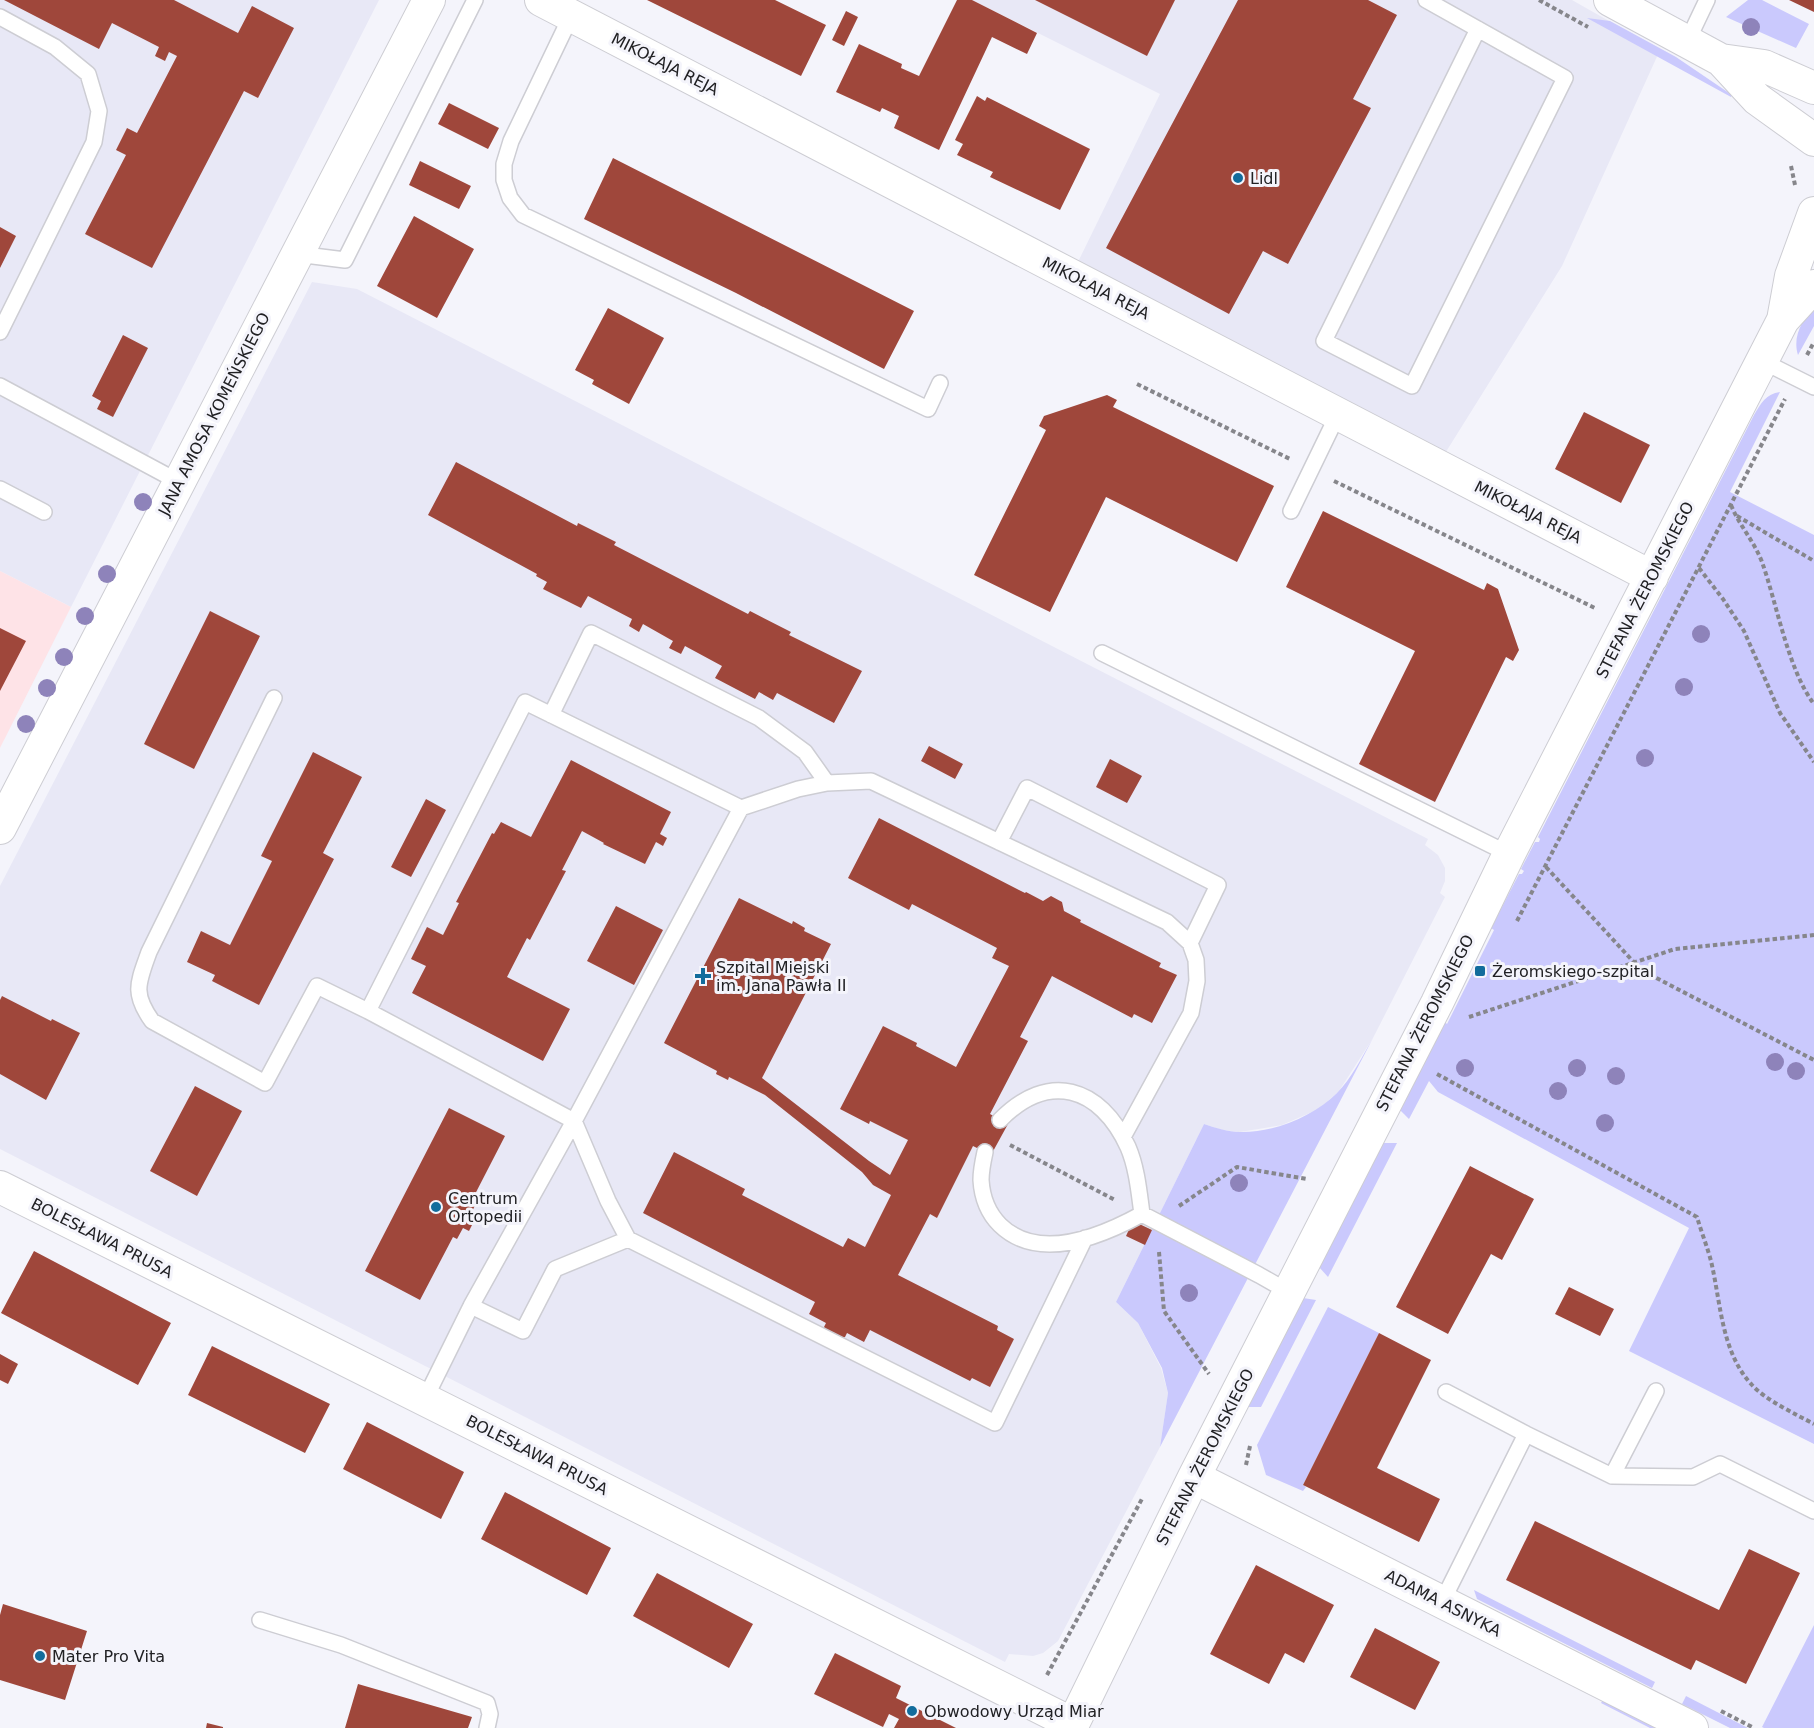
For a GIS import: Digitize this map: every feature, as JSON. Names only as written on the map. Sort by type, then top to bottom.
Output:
[{"type":"street","name":"JANA AMOSA KOMEŃSKIEGO","points":[[0,828],[429,0]]},
{"type":"street","name":"MIKOŁAJA REJA","points":[[541,0],[1652,577]]},
{"type":"street","points":[[1610,0],[1721,60],[1757,99],[1814,140]]},
{"type":"street","points":[[1721,60],[1764,66],[1814,88]]},
{"type":"street","name":"STEFANA ŻEROMSKIEGO","points":[[1783,320],[1791,276],[1814,213]]},
{"type":"street","name":"STEFANA ŻEROMSKIEGO","points":[[1072,1726],[1194,1478],[1437,1003],[1509,854],[1783,320],[1814,286]]},
{"type":"street","name":"BOLESŁAWA PRUSA","points":[[0,1186],[1072,1726]]},
{"type":"street","name":"ADAMA ASNYKA","points":[[1194,1478],[1692,1728]]},
{"type":"lane","points":[[297,254],[345,260],[475,0]]},
{"type":"lane","points":[[1426,0],[1478,29],[1565,78],[1412,386],[1324,341],[1478,29]]},
{"type":"lane","points":[[1687,42],[1707,0]]},
{"type":"lane","points":[[571,16],[511,141],[504,164],[504,180],[510,198],[523,215],[928,409],[940,383]]},
{"type":"lane","points":[[0,17],[55,46],[88,74],[99,111],[94,142],[0,332]]},
{"type":"lane","points":[[1762,362],[1814,387]]},
{"type":"lane","points":[[0,386],[179,482]]},
{"type":"lane","points":[[1291,511],[1338,414]]},
{"type":"lane","points":[[0,489],[44,512]]},
{"type":"lane","points":[[551,715],[591,633],[759,718],[805,752],[827,783]]},
{"type":"lane","points":[[1102,653],[1509,854]]},
{"type":"lane","points":[[274,698],[149,952],[140,979],[138,994],[141,1006],[152,1021],[265,1083],[317,986],[574,1121],[608,1201],[628,1239],[995,1423],[1085,1238]]},
{"type":"lane","points":[[368,1011],[525,702],[741,808]]},
{"type":"lane","points":[[424,1399],[471,1306],[574,1121],[741,808],[798,789],[827,783],[871,781],[1167,922],[1190,943],[1196,960],[1197,981],[1191,1013],[1123,1137]]},
{"type":"lane","points":[[999,842],[1027,788],[1218,885],[1190,943]]},
{"type":"lane","points":[[1000,1120],[1023,1100],[1039,1093],[1055,1090],[1087,1098],[1101,1107],[1116,1123],[1134,1163],[1142,1214]]},
{"type":"lane","points":[[985,1152],[981,1178],[983,1196],[992,1217],[1007,1233],[1026,1242],[1053,1243],[1103,1234],[1142,1214]]},
{"type":"lane","points":[[1142,1214],[1289,1292]]},
{"type":"lane","points":[[471,1306],[523,1331],[555,1269],[628,1239]]},
{"type":"lane","points":[[1612,1476],[1656,1391]]},
{"type":"lane","points":[[1446,1392],[1612,1476],[1693,1477],[1720,1464],[1814,1511]]},
{"type":"lane","points":[[1442,1602],[1526,1434]]},
{"type":"lane","points":[[260,1620],[341,1645],[487,1703],[490,1714],[487,1728]]},
{"type":"path","points":[[1514,927],[1814,342]]},
{"type":"path","points":[[1137,384],[1598,610]]},
{"type":"path","points":[[1731,504],[1761,559],[1793,662],[1806,693],[1814,704]]},
{"type":"path","points":[[1735,515],[1814,561]]},
{"type":"path","points":[[1699,568],[1744,631],[1780,713],[1814,762]]},
{"type":"path","points":[[1546,866],[1641,970],[1814,1060]]},
{"type":"path","points":[[1472,1008],[1467,1018],[1675,950],[1814,935]]},
{"type":"path","points":[[1436,1074],[1697,1217],[1710,1260],[1722,1325],[1738,1366],[1753,1387],[1814,1424]]},
{"type":"path","points":[[1009,1144],[1142,1214]]},
{"type":"path","points":[[1209,1374],[1164,1311],[1157,1221],[1237,1167],[1307,1179]]},
{"type":"shaded area","points":[[0,0],[379,0],[71,607],[0,571]]},
{"type":"shaded area","points":[[972,0],[1572,0],[1660,50],[1562,266],[1444,455],[1077,264],[1160,94]]},
{"type":"shaded area","points":[[1748,0],[1762,0],[1809,24],[1796,48],[1726,17]]},
{"type":"shaded area","points":[[1587,18],[1610,21],[1676,57],[1732,95],[1731,97]]},
{"type":"shaded area","name":"Szpital Miejski im. Jana Pawła II","points":[[312,282],[357,289],[1428,839],[1425,845],[1438,855],[1445,868],[1445,881],[1440,893],[1445,897],[1373,1038],[1339,1091],[1319,1109],[1282,1125],[1240,1132],[1222,1130],[1204,1124],[1116,1302],[1138,1323],[1161,1368],[1168,1393],[1160,1447],[1058,1641],[1043,1653],[1033,1656],[1009,1654],[1005,1662],[0,1149],[0,886]]},
{"type":"shaded area","points":[[1814,304],[1814,326],[1798,355],[1796,341],[1803,322]]},
{"type":"shaded area","points":[[1780,392],[1730,492],[1814,535],[1814,1444],[1629,1351],[1689,1228],[1438,1092],[1429,1081],[1409,1119],[1399,1109],[1444,1021],[1447,1024],[1494,930],[1491,928],[1519,874],[1524,871],[1521,869],[1535,842],[1539,842],[1538,837],[1754,415],[1767,397]]},
{"type":"shaded area","points":[[0,571],[71,607],[0,748]]},
{"type":"shaded area","points":[[1373,1038],[1160,1447],[1168,1393],[1162,1368],[1138,1323],[1116,1302],[1204,1124],[1231,1131],[1253,1132],[1293,1122],[1305,1116],[1337,1093]]},
{"type":"shaded area","points":[[1383,1143],[1397,1143],[1328,1277],[1319,1267]]},
{"type":"shaded area","points":[[1303,1298],[1316,1300],[1261,1407],[1247,1407]]},
{"type":"shaded area","points":[[1328,1307],[1379,1333],[1303,1485],[1306,1487],[1303,1491],[1266,1475],[1257,1445]]},
{"type":"shaded area","points":[[1474,1590],[1655,1682],[1652,1688],[1477,1599]]},
{"type":"shaded area","points":[[1814,1625],[1814,1728],[1764,1728],[1762,1727]]},
{"type":"shaded area","points":[[1686,1696],[1748,1728],[1730,1728],[1682,1704]]},
{"type":"shaded area","points":[[1604,1698],[1664,1728],[1650,1728],[1601,1703]]},
{"type":"building","points":[[4,0],[174,0],[238,33],[252,6],[294,28],[258,98],[244,91],[152,268],[85,234],[126,155],[116,150],[127,128],[137,133],[177,56],[169,52],[165,61],[155,56],[159,47],[112,23],[99,49]]},
{"type":"building","points":[[647,0],[775,0],[826,25],[801,76]]},
{"type":"building","points":[[957,0],[972,0],[1037,33],[1027,54],[992,37],[939,150],[894,128],[899,116],[882,108],[880,112],[836,92],[859,44],[902,64],[901,68],[919,76]]},
{"type":"building","points":[[1035,0],[1175,0],[1147,56]]},
{"type":"building","name":"Lidl","points":[[1238,0],[1368,0],[1397,15],[1353,99],[1371,108],[1288,264],[1263,251],[1229,314],[1106,248]]},
{"type":"building","points":[[1789,0],[1814,0],[1814,12]]},
{"type":"building","points":[[846,11],[858,17],[844,46],[832,40]]},
{"type":"building","points":[[977,96],[985,101],[987,97],[1090,149],[1060,210],[990,177],[993,172],[957,155],[963,144],[955,140]]},
{"type":"building","points":[[449,103],[499,128],[488,149],[438,124]]},
{"type":"building","points":[[613,158],[914,311],[884,369],[584,219]]},
{"type":"building","points":[[420,161],[471,186],[459,209],[409,185]]},
{"type":"building","points":[[414,216],[474,249],[437,318],[377,286]]},
{"type":"building","points":[[0,227],[16,236],[0,268]]},
{"type":"building","points":[[608,308],[664,338],[629,404],[592,384],[594,380],[575,370]]},
{"type":"building","points":[[123,335],[148,348],[113,417],[97,409],[101,401],[92,396]]},
{"type":"building","points":[[1107,395],[1117,400],[1113,407],[1274,486],[1237,562],[1106,497],[1050,612],[974,575],[1046,430],[1039,426],[1044,416]]},
{"type":"building","points":[[1584,412],[1650,445],[1621,503],[1555,469]]},
{"type":"building","points":[[456,462],[577,526],[578,523],[616,542],[614,545],[748,614],[750,611],[791,632],[789,635],[862,671],[834,723],[777,693],[773,700],[759,692],[755,699],[715,678],[722,666],[685,646],[681,654],[669,648],[673,641],[643,624],[639,632],[629,626],[632,619],[588,596],[581,608],[543,589],[547,582],[536,576],[537,574],[428,515]]},
{"type":"building","points":[[1323,511],[1484,590],[1487,583],[1498,589],[1519,650],[1513,661],[1506,657],[1435,802],[1359,764],[1415,651],[1286,587]]},
{"type":"building","points":[[210,611],[260,636],[194,769],[144,744]]},
{"type":"building","points":[[0,628],[26,641],[0,691]]},
{"type":"building","points":[[929,746],[963,764],[955,779],[921,761]]},
{"type":"building","points":[[313,752],[362,777],[323,853],[334,859],[259,1005],[212,981],[215,975],[187,962],[201,931],[230,945],[272,861],[261,856]]},
{"type":"building","points":[[1110,759],[1142,776],[1127,803],[1096,787]]},
{"type":"building","points":[[571,760],[671,812],[660,834],[667,838],[663,846],[656,842],[645,864],[582,831],[562,870],[566,871],[530,940],[527,938],[507,977],[570,1009],[543,1061],[412,993],[426,966],[411,959],[427,927],[443,935],[459,903],[456,902],[492,833],[494,834],[501,822],[531,837]]},
{"type":"building","points":[[426,799],[446,810],[411,877],[391,867]]},
{"type":"building","points":[[879,818],[1025,893],[1043,901],[1051,896],[1062,902],[1064,911],[1081,920],[1080,922],[1161,963],[1159,967],[1177,975],[1152,1023],[1134,1014],[1132,1018],[1052,976],[1020,1037],[1028,1041],[990,1114],[1008,1124],[991,1155],[973,1146],[937,1218],[930,1214],[898,1275],[998,1326],[997,1330],[1014,1339],[990,1387],[972,1378],[970,1381],[870,1330],[864,1342],[847,1333],[845,1337],[838,1340],[827,1334],[824,1327],[826,1323],[809,1314],[815,1302],[643,1213],[674,1152],[745,1189],[742,1195],[843,1247],[848,1238],[865,1247],[891,1195],[873,1185],[862,1172],[765,1095],[729,1077],[728,1080],[716,1074],[717,1071],[664,1043],[739,898],[805,928],[804,931],[831,944],[762,1078],[890,1175],[908,1140],[840,1109],[883,1026],[917,1043],[916,1046],[956,1067],[1009,966],[992,958],[997,948],[912,904],[909,910],[848,878]]},
{"type":"building","points":[[616,906],[663,930],[634,985],[587,961]]},
{"type":"building","points":[[2,996],[80,1033],[46,1100],[0,1074],[0,1000]]},
{"type":"building","points":[[195,1086],[242,1111],[197,1196],[150,1171]]},
{"type":"building","name":"Centrum Ortopedii","points":[[449,1108],[505,1136],[472,1200],[477,1202],[471,1213],[477,1215],[469,1231],[463,1228],[457,1239],[453,1237],[420,1300],[365,1271]]},
{"type":"building","points":[[1470,1166],[1534,1199],[1502,1260],[1491,1254],[1448,1334],[1396,1307]]},
{"type":"building","points":[[1133,1221],[1152,1230],[1145,1245],[1126,1236]]},
{"type":"building","points":[[34,1251],[171,1323],[138,1385],[1,1313]]},
{"type":"building","points":[[1569,1287],[1614,1309],[1600,1336],[1555,1314]]},
{"type":"building","points":[[1379,1333],[1431,1360],[1377,1468],[1440,1499],[1419,1542],[1303,1485]]},
{"type":"building","points":[[212,1346],[330,1404],[305,1453],[188,1395]]},
{"type":"building","points":[[0,1354],[18,1364],[8,1384],[0,1380]]},
{"type":"building","points":[[367,1422],[464,1472],[441,1519],[343,1469]]},
{"type":"building","points":[[505,1492],[611,1548],[587,1595],[481,1539]]},
{"type":"building","points":[[1535,1521],[1719,1610],[1749,1549],[1800,1573],[1746,1684],[1696,1660],[1691,1670],[1506,1580]]},
{"type":"building","points":[[1256,1565],[1334,1605],[1304,1663],[1285,1653],[1269,1684],[1210,1654]]},
{"type":"building","points":[[657,1573],[753,1624],[729,1668],[633,1616]]},
{"type":"building","name":"Mater Pro Vita","points":[[3,1604],[87,1631],[65,1700],[0,1680],[0,1615]]},
{"type":"building","points":[[1375,1628],[1440,1662],[1415,1710],[1350,1677]]},
{"type":"building","points":[[835,1653],[901,1686],[896,1698],[956,1728],[894,1728],[899,1719],[889,1714],[883,1727],[814,1694]]},
{"type":"building","points":[[358,1684],[472,1717],[468,1728],[345,1728]]},
{"type":"building","points":[[207,1723],[223,1727],[223,1728],[206,1728]]},
{"type":"place","name":"Lidl","points":[[1238,178]]},
{"type":"place","name":"Żeromskiego-szpital","points":[[1480,971]]},
{"type":"place","name":"Szpital Miejski im. Jana Pawła II","points":[[703,976]]},
{"type":"place","name":"Centrum Ortopedii","points":[[436,1207]]},
{"type":"place","name":"Mater Pro Vita","points":[[40,1656]]},
{"type":"place","name":"Obwodowy Urząd Miar","points":[[912,1711]]}]
